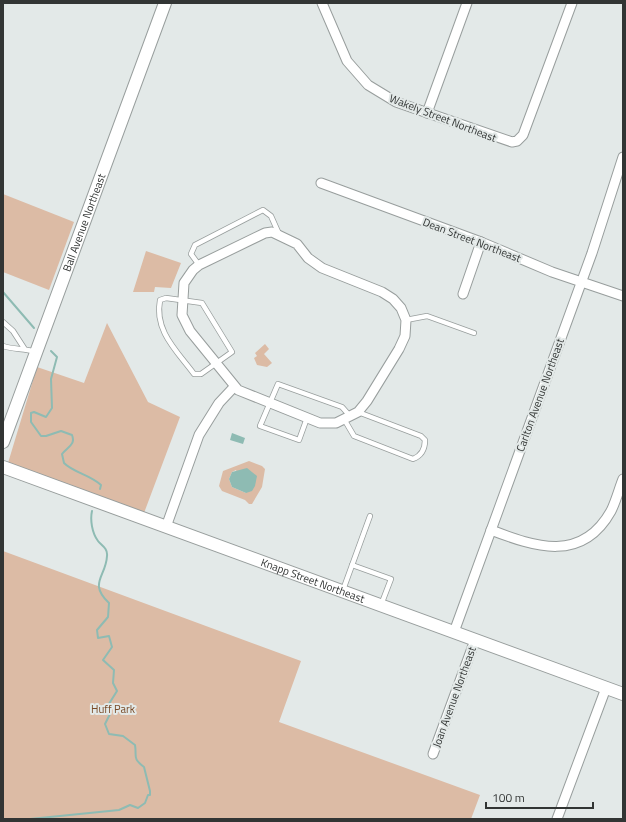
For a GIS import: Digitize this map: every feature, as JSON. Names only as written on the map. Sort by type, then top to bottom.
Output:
[{"type":"main road","name":"Ball Avenue Northeast","points":[[3,442],[164,3]]},
{"type":"main road","name":"Knapp Street Northeast","points":[[3,467],[166,528],[623,694]]},
{"type":"street","name":"Wakely Street Northeast","points":[[322,3],[345,57],[368,85],[389,98],[504,141],[512,142],[519,139],[523,135],[572,3]]},
{"type":"street","points":[[427,113],[467,3]]},
{"type":"street","name":"Carlton Avenue Northeast","points":[[454,632],[581,282],[623,157]]},
{"type":"street","name":"Dean Street Northeast","points":[[321,183],[481,242],[552,272],[623,296]]},
{"type":"street","points":[[272,232],[279,234],[297,244],[308,258],[322,268],[382,292],[394,299],[406,320],[405,336],[399,349],[351,416],[336,423],[320,422],[307,418],[234,387],[190,331],[182,315],[184,283],[199,264],[265,233],[272,232]]},
{"type":"street","points":[[463,294],[481,242]]},
{"type":"street","points":[[166,528],[199,435],[219,403],[234,387]]},
{"type":"street","points":[[491,530],[527,544],[545,547],[563,547],[578,542],[602,525],[612,510],[623,479]]},
{"type":"street","name":"Joan Avenue Northeast","points":[[433,754],[475,640]]},
{"type":"street","points":[[557,819],[606,688]]},
{"type":"lane","points":[[199,264],[191,254],[195,245],[263,210],[271,216],[279,234]]},
{"type":"lane","points":[[166,298],[202,303],[232,352],[216,365],[201,374],[194,374],[164,334],[159,312],[160,300],[166,298]]},
{"type":"lane","points":[[406,320],[427,316],[474,333]]},
{"type":"lane","points":[[3,322],[13,331],[24,348]]},
{"type":"lane","points":[[3,346],[14,350],[24,348],[36,352]]},
{"type":"lane","points":[[307,418],[299,440],[260,426],[278,384],[342,407],[351,416],[421,436],[425,440],[425,445],[421,454],[413,459],[354,436],[351,416]]},
{"type":"lane","points":[[342,592],[370,516]]},
{"type":"lane","points":[[352,565],[391,580],[381,606]]},
{"type":"green space","points":[[3,194],[74,222],[49,290],[3,272]]},
{"type":"green space","points":[[146,251],[181,263],[171,288],[155,287],[154,292],[133,292]]},
{"type":"green space","points":[[107,323],[148,402],[180,417],[144,513],[8,463],[37,367],[84,383]]},
{"type":"green space","points":[[265,344],[269,349],[264,354],[272,363],[267,367],[257,365],[254,358],[257,356],[255,353]]},
{"type":"green space","points":[[249,461],[262,466],[265,469],[262,487],[252,504],[222,491],[219,486],[223,471]],"holes":[[[236,470],[246,493],[232,487],[229,479],[232,472]]]},
{"type":"green space","name":"Huff Park","points":[[3,551],[301,661],[279,722],[480,795],[471,819],[3,819]]},
{"type":"shaded area","points":[[232,433],[245,438],[243,444],[230,440]]},
{"type":"shaded area","points":[[247,468],[257,476],[255,486],[252,491],[246,493],[232,487],[229,479],[232,472]]},
{"type":"waterway","points":[[3,292],[34,328]]},
{"type":"waterway","points":[[51,351],[57,357],[51,379],[52,408],[46,417],[34,412],[31,413],[31,422],[41,436],[46,436],[61,431],[72,435],[72,444],[62,454],[64,463],[72,469],[92,478],[101,485],[100,489]]},
{"type":"waterway","points":[[30,819],[119,810],[130,805],[138,808],[145,803],[148,795],[150,795],[144,767],[136,759],[135,745],[123,736],[109,734],[105,724],[110,714],[107,707],[117,691],[113,683],[114,670],[103,660],[112,647],[109,636],[98,638],[97,630],[108,617],[109,603],[103,596],[99,585],[106,563],[107,553],[94,534],[91,522],[92,511]]}]
